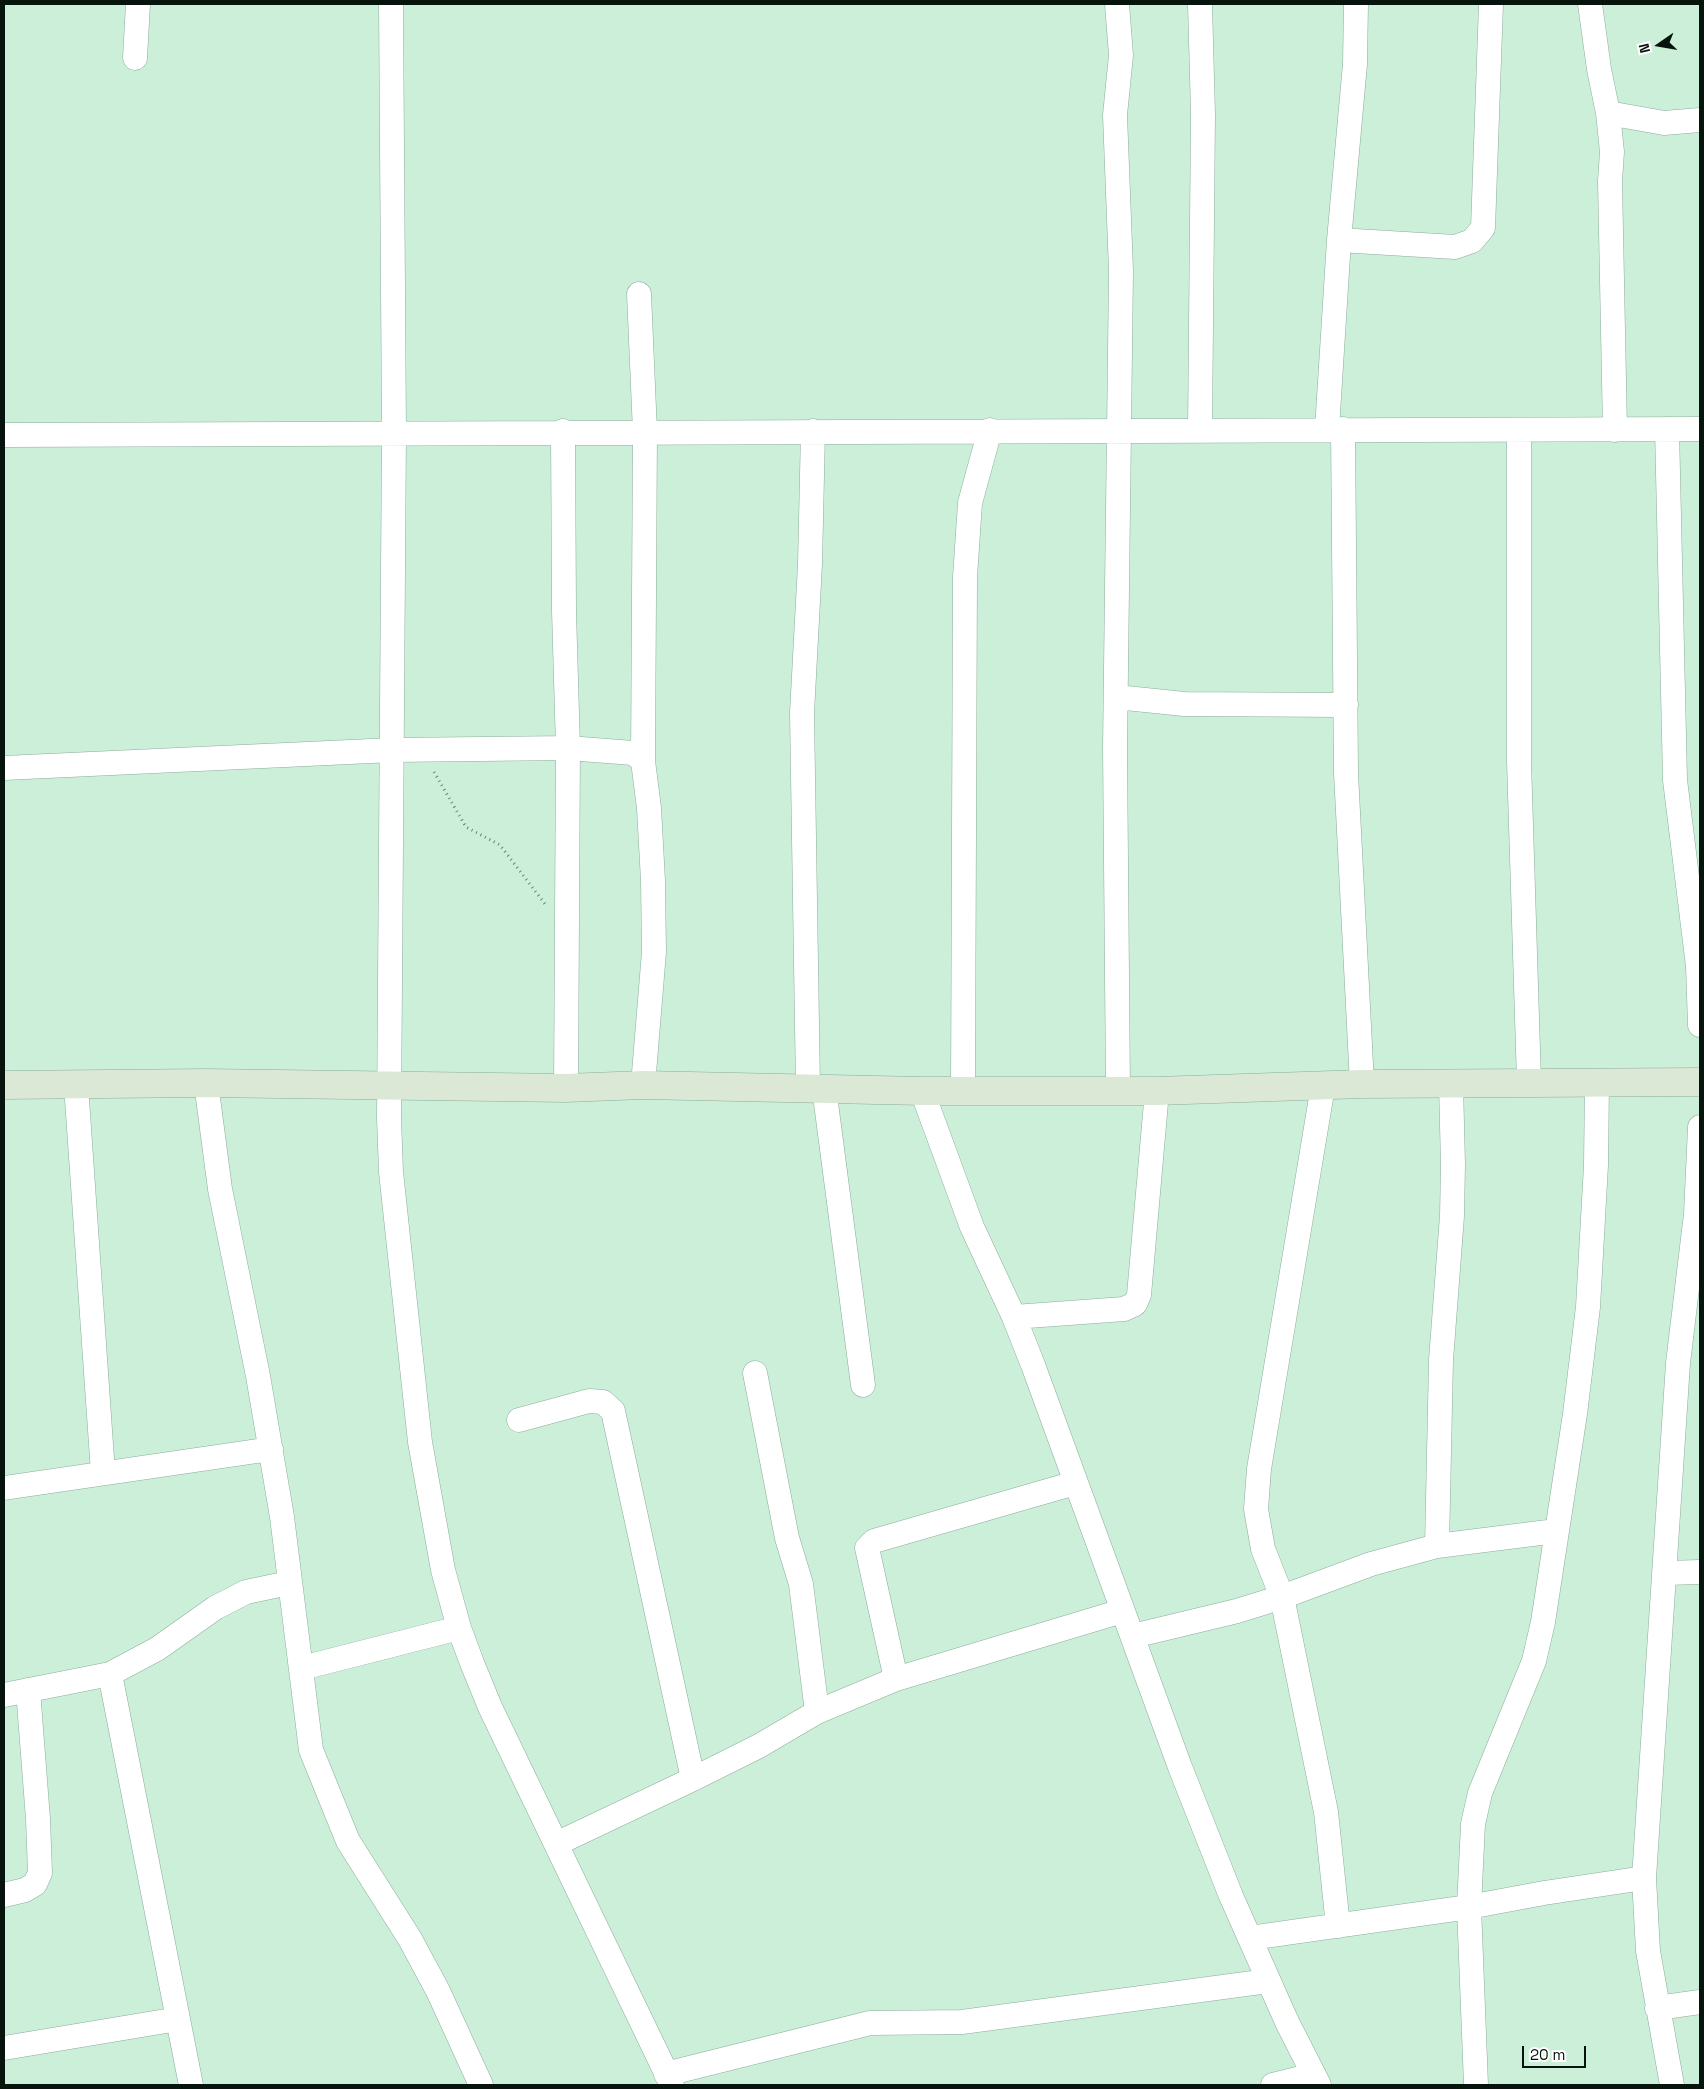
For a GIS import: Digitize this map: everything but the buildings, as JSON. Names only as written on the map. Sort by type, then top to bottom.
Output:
[{"type":"street","points":[[135,58],[138,4]]},
{"type":"street","points":[[391,4],[394,433],[393,750],[388,1086],[391,1172],[420,1442],[443,1570],[459,1628],[490,1707],[669,2080],[870,2023],[962,2022],[1268,1981]]},
{"type":"street","points":[[1118,4],[1121,55],[1115,115],[1122,271],[1116,697],[1118,1091]]},
{"type":"street","points":[[1200,4],[1203,114],[1200,431]]},
{"type":"street","points":[[1356,4],[1355,64],[1339,240],[1335,429],[1346,705],[1346,773],[1362,1084]]},
{"type":"street","points":[[1339,240],[1455,247],[1472,241],[1483,228],[1491,4]]},
{"type":"street","points":[[1590,4],[1599,69],[1608,113],[1612,152],[1610,181],[1615,430]]},
{"type":"street","points":[[1608,113],[1664,123],[1700,120]]},
{"type":"street","points":[[639,294],[645,432],[642,761],[649,808],[654,952],[643,1084]]},
{"type":"street","points":[[1667,429],[1675,780],[1698,966],[1700,1026]]},
{"type":"street","points":[[4,435],[990,430],[1700,429]]},
{"type":"street","points":[[962,1091],[965,577],[970,503],[990,430]]},
{"type":"street","points":[[1519,430],[1519,761],[1529,1082]]},
{"type":"street","points":[[813,431],[810,564],[802,713],[816,1088],[863,1385]]},
{"type":"street","points":[[563,432],[564,611],[568,748],[566,1088]]},
{"type":"street","points":[[1116,697],[1184,704],[1346,705]]},
{"type":"street","points":[[4,768],[393,750],[568,748],[633,753],[642,761]]},
{"type":"street","points":[[4,1085],[206,1084],[566,1088],[643,1084],[922,1091],[1158,1091],[1362,1084],[1700,1082]]},
{"type":"street","points":[[1476,2085],[1469,1907],[1473,1824],[1478,1801],[1534,1662],[1556,1532],[1575,1414],[1588,1307],[1595,1190],[1597,1083]]},
{"type":"street","points":[[76,1084],[103,1473]]},
{"type":"street","points":[[206,1084],[220,1189],[271,1449],[282,1517],[311,1750],[348,1841],[410,1939],[438,1991],[481,2085]]},
{"type":"street","points":[[1437,1546],[1442,1352],[1454,1165],[1451,1084]]},
{"type":"street","points":[[1323,1086],[1259,1469],[1256,1509],[1263,1549],[1282,1597],[1326,1812],[1338,1926]]},
{"type":"street","points":[[922,1091],[972,1227],[1014,1318],[1122,1611],[1133,1636],[1180,1768],[1231,1896],[1268,1981],[1316,2080],[1273,2085]]},
{"type":"street","points":[[1014,1318],[1124,1309],[1135,1304],[1139,1295],[1158,1091]]},
{"type":"street","points":[[1672,2085],[1648,1950],[1644,1878],[1678,1362],[1696,1214],[1700,1127]]},
{"type":"street","points":[[755,1373],[788,1538],[801,1584],[817,1712]]},
{"type":"street","points":[[519,1420],[588,1401],[603,1402],[613,1411],[693,1779]]},
{"type":"street","points":[[4,1488],[271,1449]]},
{"type":"street","points":[[896,1679],[867,1548],[874,1540],[1075,1483]]},
{"type":"street","points":[[1133,1636],[1282,1597],[1371,1564],[1437,1546],[1556,1532]]},
{"type":"street","points":[[1665,1573],[1700,1572]]},
{"type":"street","points":[[4,1695],[110,1674],[157,1649],[192,1622],[246,1592],[289,1583]]},
{"type":"street","points":[[556,1844],[759,1746],[817,1712],[896,1679],[1122,1611]]},
{"type":"street","points":[[302,1668],[459,1628]]},
{"type":"street","points":[[110,1674],[191,2085]]},
{"type":"street","points":[[4,1894],[25,1890],[36,1884],[40,1873],[38,1819],[28,1690]]},
{"type":"street","points":[[1250,1938],[1469,1907],[1544,1892],[1644,1878]]},
{"type":"street","points":[[1657,2008],[1700,2002]]},
{"type":"street","points":[[4,2048],[178,2019]]},
{"type":"path","points":[[421,750],[466,827],[500,844],[567,935]]}]
